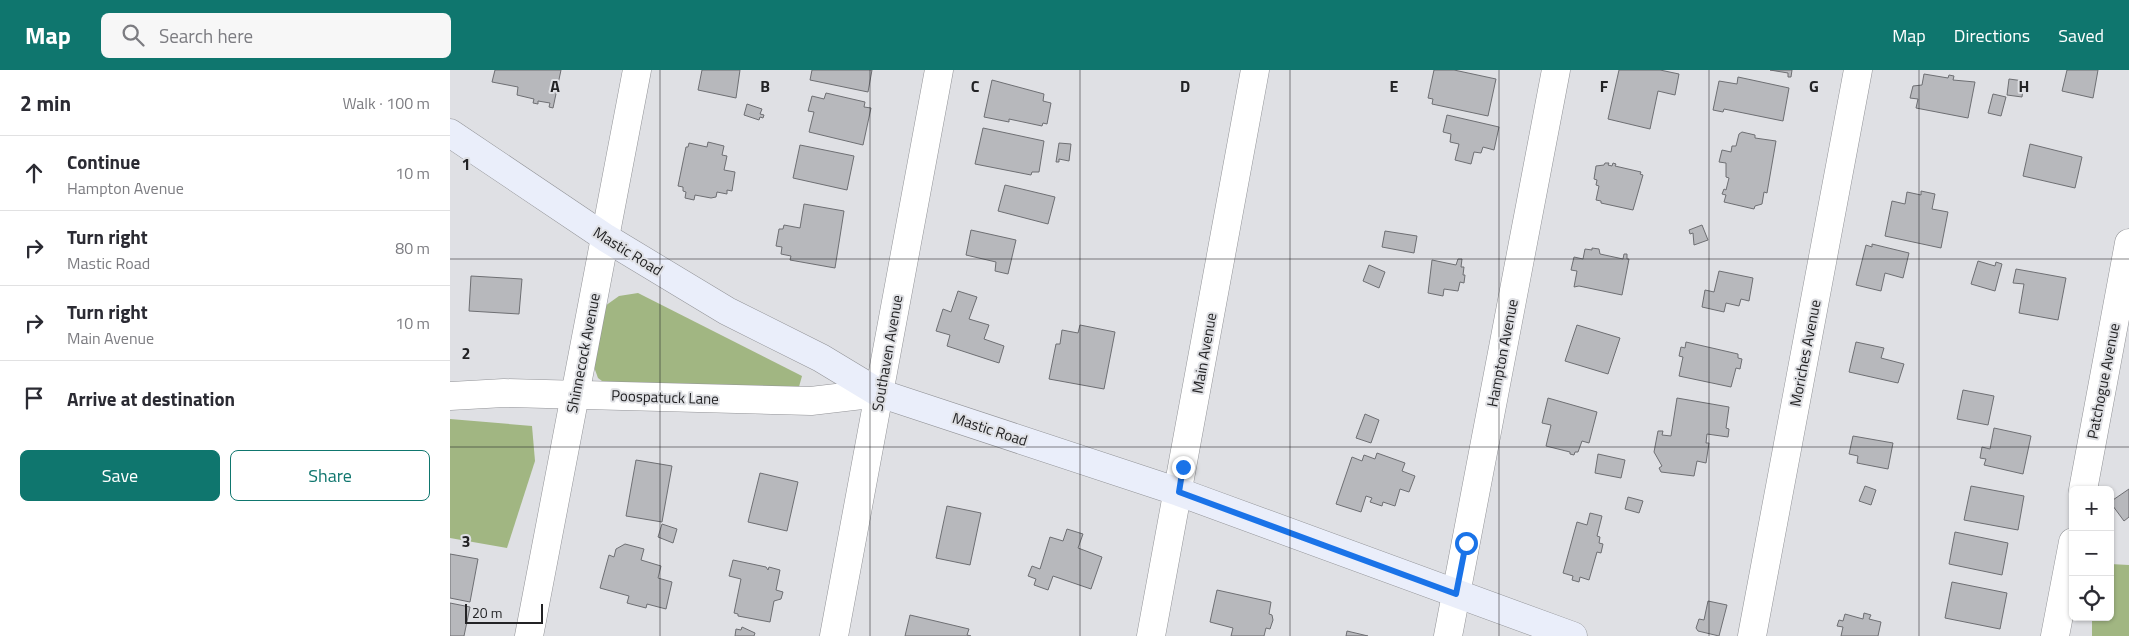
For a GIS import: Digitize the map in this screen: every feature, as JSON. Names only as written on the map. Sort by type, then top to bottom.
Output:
[{"type":"main road","name":"Mastic Road","points":[[450,133],[606,238],[727,311],[821,358],[880,393],[1179,492],[1573,636]]},
{"type":"street","name":"Shinnecock Avenue","points":[[529,636],[637,70]]},
{"type":"street","name":"Southaven Avenue","points":[[834,636],[939,70]]},
{"type":"street","name":"Main Avenue","points":[[1150,636],[1179,492],[1255,70]]},
{"type":"street","name":"Hampton Avenue","points":[[1448,636],[1556,70]]},
{"type":"street","name":"Moriches Avenue","points":[[1752,636],[1858,70]]},
{"type":"street","name":"Patchogue Avenue","points":[[2084,486],[2129,242]]},
{"type":"street","name":"Poospatuck Lane","points":[[450,396],[504,393],[810,401],[880,393]]},
{"type":"street","points":[[2055,636],[2069,563]]},
{"type":"green space","points":[[638,293],[802,376],[797,394],[610,387],[598,378],[594,367],[605,306],[619,296]]},
{"type":"green space","points":[[450,419],[532,426],[535,461],[507,548],[450,538]]},
{"type":"green space","points":[[2114,564],[2129,565],[2129,636],[2092,636],[2092,621],[2114,621]]},
{"type":"building","points":[[495,70],[561,70],[553,108],[549,107],[550,103],[538,101],[538,104],[533,103],[534,99],[517,95],[518,87],[492,82]]},
{"type":"building","points":[[702,70],[740,70],[736,98],[698,90]]},
{"type":"building","points":[[812,70],[872,70],[868,92],[810,80]]},
{"type":"building","points":[[1434,70],[1454,70],[1496,79],[1488,116],[1432,104],[1433,99],[1428,98]]},
{"type":"building","points":[[1619,70],[1660,70],[1679,74],[1675,95],[1658,91],[1650,129],[1608,119]]},
{"type":"building","points":[[1770,70],[1792,70],[1791,77],[1788,77],[1788,73]]},
{"type":"building","points":[[2067,70],[2098,70],[2093,98],[2062,91]]},
{"type":"building","points":[[1924,74],[1948,78],[1949,75],[1954,76],[1953,80],[1975,82],[1968,118],[1916,108],[1918,99],[1910,98],[1913,86],[1922,85]]},
{"type":"building","points":[[1738,77],[1789,88],[1783,121],[1724,109],[1723,112],[1713,110],[1719,81],[1737,84]]},
{"type":"building","points":[[2009,79],[2024,81],[2022,97],[2007,95]]},
{"type":"building","points":[[992,80],[1044,94],[1043,101],[1051,103],[1047,124],[1043,123],[1042,126],[1009,119],[1009,122],[984,117]]},
{"type":"building","points":[[826,93],[865,102],[864,107],[871,108],[863,145],[809,132],[814,112],[808,111],[812,96],[824,99]]},
{"type":"building","points":[[1993,94],[2006,97],[2001,116],[1988,113]]},
{"type":"building","points":[[747,104],[762,109],[760,114],[764,115],[763,118],[760,117],[759,120],[744,115]]},
{"type":"building","points":[[1447,115],[1499,127],[1494,150],[1483,147],[1481,153],[1474,152],[1471,164],[1455,160],[1459,144],[1450,142],[1451,134],[1443,132]]},
{"type":"building","points":[[983,128],[1044,141],[1039,172],[1032,172],[1031,175],[975,164]]},
{"type":"building","points":[[1742,132],[1755,135],[1755,138],[1776,141],[1767,193],[1764,192],[1762,204],[1755,206],[1754,209],[1724,202],[1726,195],[1722,194],[1724,189],[1726,190],[1729,178],[1726,177],[1726,163],[1719,162],[1722,150],[1731,152],[1732,146],[1736,146],[1739,134]]},
{"type":"building","points":[[708,142],[724,146],[722,155],[727,156],[724,170],[735,172],[732,191],[727,190],[727,194],[717,192],[716,197],[711,198],[695,195],[694,200],[685,198],[686,192],[683,191],[683,187],[678,186],[686,147],[688,147],[689,143],[707,147]]},
{"type":"building","points":[[1059,143],[1071,144],[1069,161],[1059,159],[1059,162],[1056,162]]},
{"type":"building","points":[[2030,144],[2082,157],[2075,188],[2023,176]]},
{"type":"building","points":[[800,145],[854,156],[847,190],[793,178]]},
{"type":"building","points":[[1609,163],[1608,165],[1612,166],[1613,163],[1616,164],[1615,166],[1641,172],[1640,174],[1643,175],[1633,210],[1601,203],[1601,201],[1596,200],[1599,186],[1596,185],[1597,180],[1594,179],[1596,166],[1604,165]]},
{"type":"building","points":[[1005,185],[1055,197],[1048,224],[998,211]]},
{"type":"building","points":[[1921,191],[1935,194],[1932,209],[1948,212],[1941,248],[1885,236],[1892,201],[1905,204],[1907,192],[1921,195]]},
{"type":"building","points":[[804,204],[844,211],[835,268],[790,260],[791,256],[781,254],[782,247],[776,246],[779,229],[783,229],[784,225],[800,228]]},
{"type":"building","points":[[1702,225],[1708,240],[1694,245],[1693,233],[1690,234],[1689,230]]},
{"type":"building","points":[[971,230],[1016,240],[1008,274],[995,271],[996,262],[966,255]]},
{"type":"building","points":[[1385,231],[1417,236],[1414,253],[1382,247]]},
{"type":"building","points":[[1872,244],[1909,253],[1903,278],[1885,273],[1881,291],[1856,285],[1866,245],[1872,247]]},
{"type":"building","points":[[1592,248],[1599,249],[1600,254],[1623,259],[1624,254],[1627,254],[1627,259],[1629,259],[1622,295],[1579,286],[1574,287],[1577,271],[1571,270],[1574,257],[1583,259],[1585,249],[1592,250]]},
{"type":"building","points":[[1458,259],[1462,259],[1461,267],[1464,267],[1463,275],[1465,275],[1464,283],[1460,282],[1458,291],[1444,289],[1443,296],[1428,293],[1432,260],[1456,265]]},
{"type":"building","points":[[1978,261],[1995,266],[1996,262],[2002,264],[1995,291],[1971,284]]},
{"type":"building","points":[[1369,265],[1385,272],[1379,288],[1363,281]]},
{"type":"building","points":[[2016,269],[2066,278],[2058,320],[2019,313],[2024,284],[2013,283]]},
{"type":"building","points":[[1719,271],[1753,278],[1749,301],[1741,299],[1739,306],[1726,303],[1724,312],[1702,307],[1705,290],[1714,292]]},
{"type":"building","points":[[471,276],[522,279],[519,314],[469,311]]},
{"type":"building","points":[[958,291],[977,297],[969,319],[989,325],[984,339],[1004,346],[999,363],[947,346],[950,335],[936,331],[943,309],[951,312]]},
{"type":"building","points":[[1080,325],[1115,332],[1104,389],[1049,379],[1056,344],[1060,344],[1062,330],[1078,333]]},
{"type":"building","points":[[1577,325],[1620,338],[1608,374],[1565,361]]},
{"type":"building","points":[[1686,342],[1738,354],[1738,358],[1742,359],[1740,369],[1736,368],[1731,387],[1679,376],[1683,357],[1679,356],[1681,347],[1685,348]]},
{"type":"building","points":[[1856,342],[1884,348],[1881,358],[1904,364],[1898,383],[1849,372]]},
{"type":"building","points":[[1963,390],[1994,396],[1988,425],[1957,419]]},
{"type":"building","points":[[1548,398],[1597,412],[1589,443],[1582,441],[1578,452],[1575,452],[1574,455],[1570,454],[1570,452],[1546,446],[1551,425],[1542,423]]},
{"type":"building","points":[[1677,398],[1729,407],[1726,428],[1729,429],[1728,437],[1707,434],[1706,443],[1709,443],[1706,463],[1697,461],[1694,476],[1661,472],[1659,468],[1662,466],[1654,452],[1658,431],[1663,431],[1662,435],[1671,436]]},
{"type":"building","points":[[1365,414],[1379,420],[1371,443],[1356,438]]},
{"type":"building","points":[[1994,428],[2031,436],[2023,474],[1984,465],[1986,459],[1980,458],[1982,447],[1990,449]]},
{"type":"building","points":[[1853,436],[1893,443],[1888,469],[1857,463],[1858,456],[1849,454]]},
{"type":"building","points":[[1377,453],[1405,463],[1402,471],[1415,476],[1409,492],[1400,489],[1395,506],[1383,502],[1382,506],[1370,502],[1372,498],[1366,496],[1361,512],[1336,504],[1352,457],[1362,461],[1364,455],[1375,459]]},
{"type":"building","points":[[1598,454],[1625,460],[1621,478],[1595,473]]},
{"type":"building","points":[[636,460],[672,466],[662,522],[626,516]]},
{"type":"building","points":[[760,473],[798,482],[787,531],[748,522]]},
{"type":"building","points":[[1865,486],[1876,490],[1871,505],[1859,501]]},
{"type":"building","points":[[1971,486],[2024,496],[2018,530],[1964,520]]},
{"type":"building","points":[[2129,489],[2129,517],[2124,521],[2114,507],[2114,499]]},
{"type":"building","points":[[1628,497],[1643,501],[1639,513],[1625,509]]},
{"type":"building","points":[[947,506],[981,513],[970,565],[936,558]]},
{"type":"building","points":[[1590,513],[1602,516],[1597,536],[1600,537],[1599,543],[1603,544],[1601,553],[1597,552],[1589,580],[1580,577],[1579,582],[1572,580],[1573,576],[1563,573],[1577,522],[1587,525]]},
{"type":"building","points":[[662,524],[677,529],[673,543],[658,537]]},
{"type":"building","points":[[1067,529],[1083,534],[1078,548],[1102,557],[1091,589],[1053,576],[1048,590],[1034,585],[1036,579],[1028,576],[1032,566],[1040,569],[1050,537],[1063,541]]},
{"type":"building","points":[[1955,532],[2008,543],[2002,575],[1949,564]]},
{"type":"building","points":[[625,544],[644,549],[641,560],[661,566],[658,578],[672,582],[666,609],[647,604],[646,608],[627,603],[629,596],[600,588],[609,555],[614,557],[616,549]]},
{"type":"building","points":[[450,554],[478,559],[470,602],[450,598]]},
{"type":"building","points":[[733,560],[766,567],[768,570],[769,567],[780,570],[776,590],[783,592],[781,599],[774,601],[770,622],[738,616],[738,614],[734,613],[741,579],[729,576]]},
{"type":"building","points":[[1952,582],[2007,593],[2000,629],[1945,618]]},
{"type":"building","points":[[1217,590],[1271,602],[1269,614],[1272,615],[1273,620],[1270,629],[1266,628],[1264,636],[1231,636],[1233,628],[1210,622]]},
{"type":"building","points":[[1708,601],[1727,605],[1719,636],[1698,631],[1696,628],[1699,619],[1704,620]]},
{"type":"building","points":[[450,603],[470,607],[464,636],[450,636]]},
{"type":"building","points":[[1864,613],[1871,615],[1869,619],[1881,622],[1878,636],[1841,636],[1843,627],[1837,626],[1839,620],[1843,621],[1845,614],[1863,619]]},
{"type":"building","points":[[910,615],[969,629],[967,635],[971,636],[905,636]]},
{"type":"building","points":[[742,627],[755,633],[754,636],[735,636],[736,629],[741,630]]},
{"type":"building","points":[[1347,631],[1368,636],[1346,636]]},
{"type":"route","points":[[1183,467],[1179,492],[1456,594],[1466,543]]}]
